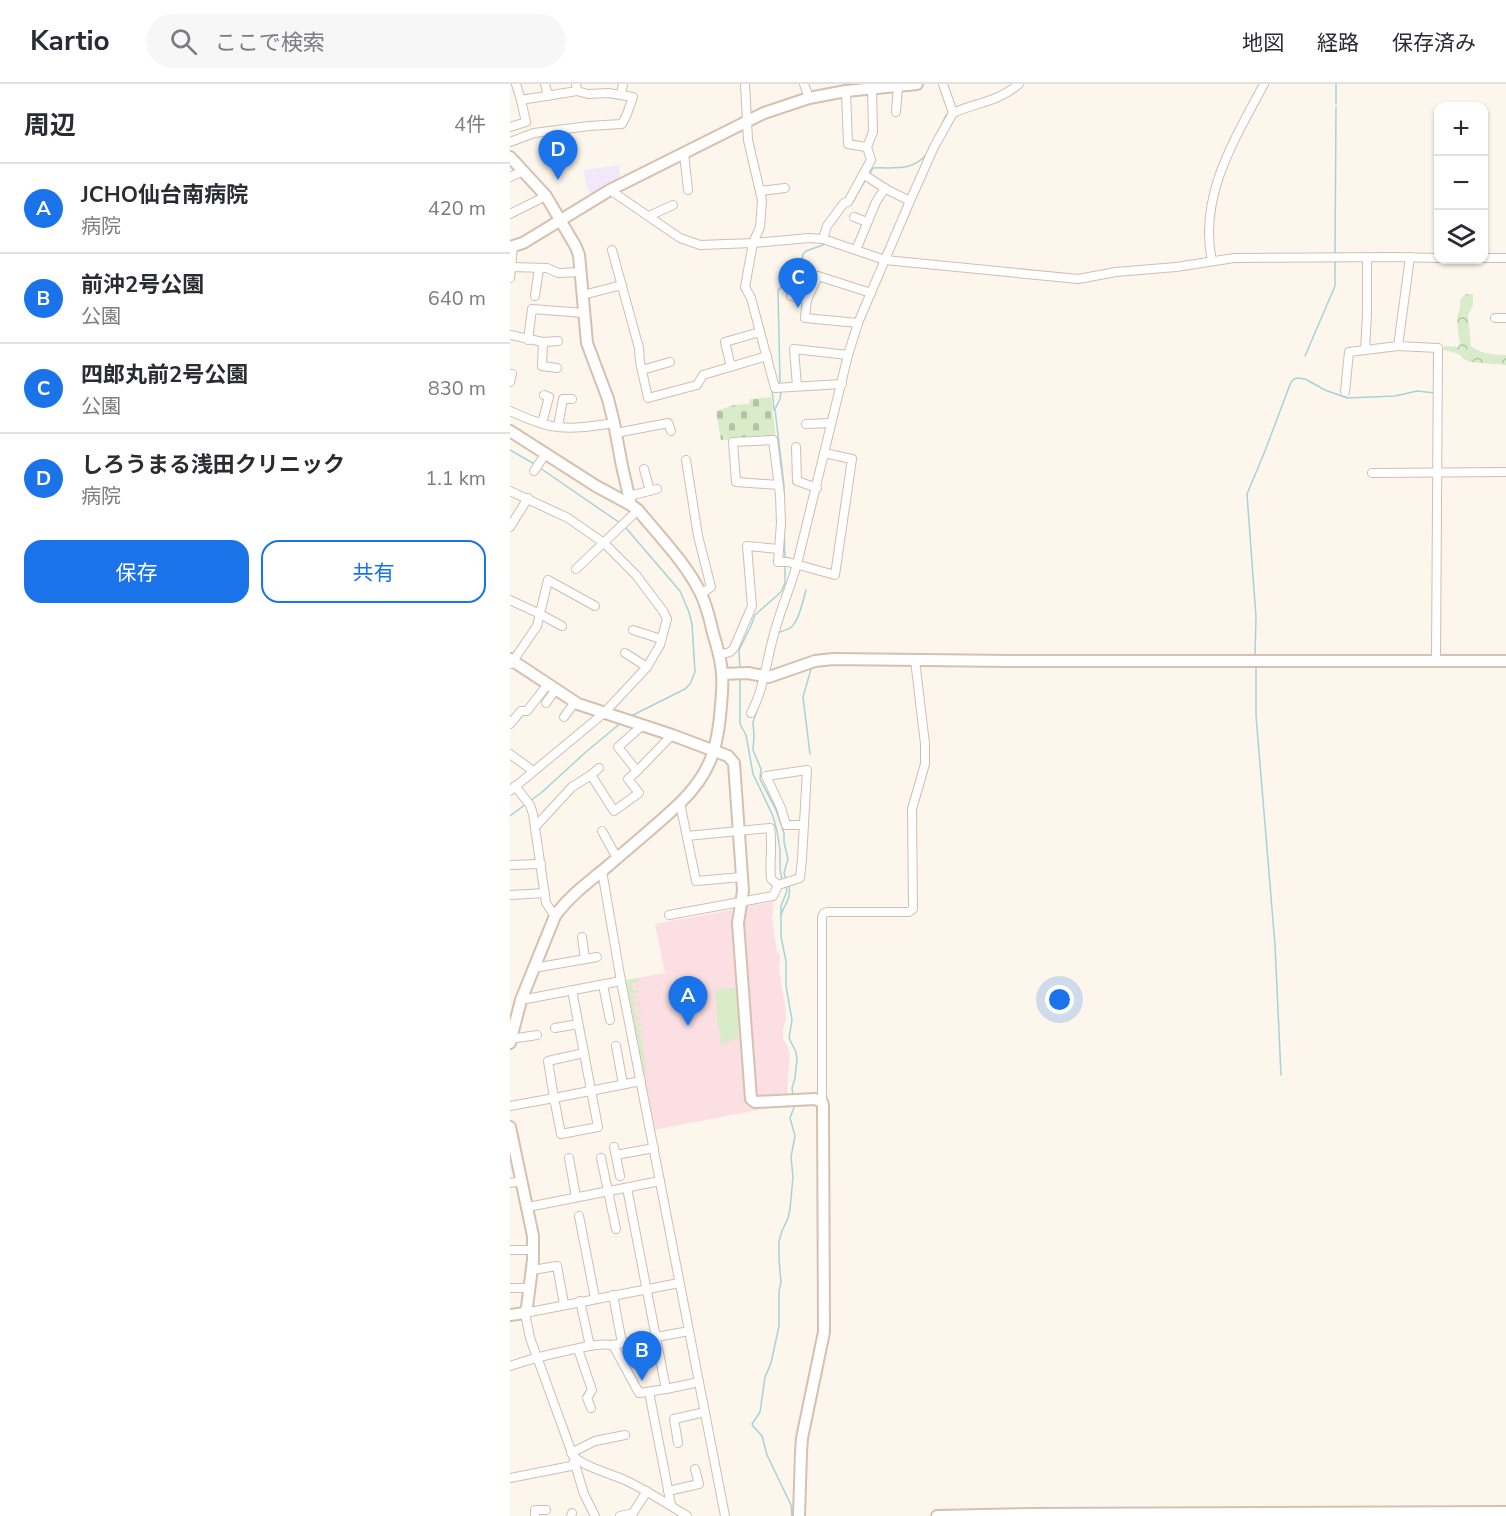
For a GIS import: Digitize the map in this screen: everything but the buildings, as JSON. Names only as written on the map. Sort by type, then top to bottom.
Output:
[{"type":"street","points":[[510,126],[526,122],[516,84]]},
{"type":"street","points":[[545,84],[548,96]]},
{"type":"street","points":[[621,95],[623,84]]},
{"type":"street","points":[[745,84],[748,140],[762,200],[760,227],[753,243],[744,287],[751,298],[764,357],[775,388],[842,384]]},
{"type":"street","points":[[804,84],[809,98]]},
{"type":"street","points":[[510,278],[512,247],[523,243],[610,190],[748,120],[781,106],[809,98],[846,91],[917,84]]},
{"type":"street","points":[[943,84],[952,113]]},
{"type":"street","points":[[751,713],[758,700],[775,628],[797,564],[848,355],[858,324],[910,201],[952,113],[1000,97],[1019,84]]},
{"type":"street","points":[[1212,261],[1209,223],[1214,188],[1246,116],[1264,84]]},
{"type":"street","points":[[896,112],[898,86]]},
{"type":"street","points":[[510,142],[534,133],[622,124],[633,97],[608,93],[588,94],[577,87],[548,96],[521,100]]},
{"type":"street","points":[[824,240],[827,226],[866,176],[871,160],[867,147],[873,132],[872,88]]},
{"type":"street","points":[[846,91],[848,144],[867,147]]},
{"type":"street","points":[[684,153],[688,190]]},
{"type":"street","points":[[510,157],[546,196],[576,247],[581,272],[587,344],[608,399],[622,466],[633,504],[684,568],[701,594],[710,619],[722,674],[720,731],[703,776],[680,803],[561,908],[555,916],[521,1000],[510,1041],[537,1035]]},
{"type":"street","points":[[510,177],[523,171]]},
{"type":"street","points":[[866,176],[910,201]]},
{"type":"street","points":[[760,191],[785,188]]},
{"type":"street","points":[[856,250],[876,202],[885,188]]},
{"type":"street","points":[[610,190],[680,238],[700,245],[809,238],[824,240],[885,260],[1078,279],[1234,258],[1434,258]]},
{"type":"street","points":[[510,214],[546,196]]},
{"type":"street","points":[[649,216],[673,204]]},
{"type":"street","points":[[854,217],[867,222]]},
{"type":"street","points":[[612,250],[639,348],[648,398],[697,385],[704,375],[764,357]]},
{"type":"street","points":[[1365,350],[1367,257]]},
{"type":"street","points":[[1398,346],[1410,257]]},
{"type":"street","points":[[1488,258],[1506,258]]},
{"type":"street","points":[[511,267],[547,268],[558,273],[581,272]]},
{"type":"street","points":[[535,296],[539,268]]},
{"type":"street","points":[[858,324],[805,318],[807,300],[818,276],[871,293]]},
{"type":"street","points":[[583,295],[622,285]]},
{"type":"street","points":[[791,296],[807,300]]},
{"type":"street","points":[[528,340],[532,309],[584,313]]},
{"type":"street","points":[[1495,318],[1506,318]]},
{"type":"street","points":[[731,367],[725,342],[757,332]]},
{"type":"street","points":[[510,335],[543,342],[558,341]]},
{"type":"street","points":[[543,342],[542,366],[557,368]]},
{"type":"street","points":[[1345,392],[1348,352],[1398,346],[1438,348],[1436,660]]},
{"type":"street","points":[[797,386],[794,349],[848,355]]},
{"type":"street","points":[[642,370],[670,362]]},
{"type":"street","points":[[542,423],[549,397],[544,395]]},
{"type":"street","points":[[558,426],[563,399],[572,399]]},
{"type":"street","points":[[510,411],[532,421],[558,426],[615,428],[668,423],[671,432]]},
{"type":"street","points":[[806,424],[831,423]]},
{"type":"street","points":[[510,431],[543,458],[633,504]]},
{"type":"street","points":[[778,485],[736,482],[733,442],[772,440],[778,485],[781,523],[778,562],[797,564],[835,575],[852,459],[824,453]]},
{"type":"street","points":[[796,447],[797,481],[817,488]]},
{"type":"street","points":[[534,471],[543,458]]},
{"type":"street","points":[[686,459],[698,536],[711,587],[701,594]]},
{"type":"street","points":[[576,569],[627,522],[633,504],[653,490],[644,469]]},
{"type":"street","points":[[1372,473],[1506,472]]},
{"type":"street","points":[[510,490],[568,518],[604,543],[636,575],[667,619],[660,645],[647,667],[604,713],[512,788],[527,802],[535,827],[546,903],[555,916]]},
{"type":"street","points":[[510,526],[528,498]]},
{"type":"street","points":[[719,655],[730,652],[734,648],[752,606],[747,546],[779,549]]},
{"type":"street","points":[[595,606],[548,580],[537,626],[511,662],[575,702],[728,756],[734,763],[741,877],[738,923],[751,1099],[755,1102],[814,1099],[822,1102]]},
{"type":"street","points":[[510,600],[562,626]]},
{"type":"street","points":[[633,630],[661,639]]},
{"type":"street","points":[[625,653],[647,667]]},
{"type":"street","points":[[722,674],[743,673],[770,677],[815,661],[833,659],[1506,661]]},
{"type":"street","points":[[799,1516],[802,1438],[824,1332],[822,917],[828,912],[909,912],[913,909],[912,809],[925,764],[925,744],[915,660]]},
{"type":"street","points":[[546,704],[552,687]]},
{"type":"street","points":[[510,724],[521,711],[527,711],[552,687]]},
{"type":"street","points":[[564,717],[575,702]]},
{"type":"street","points":[[637,771],[618,747],[643,725]]},
{"type":"street","points":[[591,775],[614,811],[639,793],[628,779],[672,735]]},
{"type":"street","points":[[510,754],[533,771]]},
{"type":"street","points":[[535,827],[572,787],[599,768]]},
{"type":"street","points":[[669,915],[773,896],[779,885],[800,878],[804,825],[807,770],[766,776],[786,825],[804,825]]},
{"type":"street","points":[[680,803],[696,881],[741,877]]},
{"type":"street","points":[[687,836],[770,828],[771,879],[779,885]]},
{"type":"street","points":[[602,831],[617,858]]},
{"type":"street","points":[[510,865],[541,864]]},
{"type":"street","points":[[602,871],[621,981],[725,1516]]},
{"type":"street","points":[[510,895],[545,892]]},
{"type":"street","points":[[582,936],[585,959]]},
{"type":"street","points":[[534,968],[597,957]]},
{"type":"street","points":[[521,1000],[621,981]]},
{"type":"street","points":[[603,985],[610,1020]]},
{"type":"street","points":[[572,990],[578,1024],[584,1053],[591,1090],[597,1127],[561,1134],[548,1061],[584,1053]]},
{"type":"street","points":[[555,1028],[578,1024]]},
{"type":"street","points":[[615,1046],[623,1084]]},
{"type":"street","points":[[510,1106],[641,1081]]},
{"type":"street","points":[[510,1127],[528,1207],[534,1250],[525,1313],[530,1338],[574,1457],[584,1494],[595,1516]]},
{"type":"street","points":[[620,1176],[615,1151],[654,1148]]},
{"type":"street","points":[[569,1158],[576,1197]]},
{"type":"street","points":[[601,1158],[616,1229]]},
{"type":"street","points":[[510,1184],[522,1181]]},
{"type":"street","points":[[528,1207],[660,1181]]},
{"type":"street","points":[[627,1188],[666,1389]]},
{"type":"street","points":[[579,1216],[596,1298]]},
{"type":"street","points":[[510,1250],[534,1250]]},
{"type":"street","points":[[532,1270],[557,1266],[564,1304]]},
{"type":"street","points":[[510,1315],[679,1283]]},
{"type":"street","points":[[510,1288],[529,1288]]},
{"type":"street","points":[[614,1295],[622,1343]]},
{"type":"street","points":[[580,1301],[590,1346]]},
{"type":"street","points":[[510,1366],[537,1357],[590,1346],[612,1345],[689,1331]]},
{"type":"street","points":[[612,1345],[639,1393],[699,1382]]},
{"type":"street","points":[[578,1349],[592,1390],[587,1398],[591,1408]]},
{"type":"street","points":[[649,1392],[671,1505]]},
{"type":"street","points":[[678,1443],[674,1419],[705,1412]]},
{"type":"street","points":[[510,1478],[571,1466],[574,1457],[595,1441],[626,1436]]},
{"type":"street","points":[[574,1457],[628,1481],[687,1516]]},
{"type":"street","points":[[668,1491],[699,1484],[696,1469]]},
{"type":"street","points":[[620,1516],[633,1513],[647,1491]]},
{"type":"street","points":[[535,1516],[535,1510],[546,1510]]},
{"type":"street","points":[[937,1516],[1440,1515],[1506,1512]]},
{"type":"shaded area","points":[[620,165],[620,180],[591,195],[586,185],[584,170]]},
{"type":"shaded area","points":[[774,902],[772,917],[777,953],[780,954],[779,969],[786,1011],[783,1039],[790,1056],[788,1097],[769,1098],[769,1096],[757,1097],[754,1094],[742,922],[745,918],[745,906]]},
{"type":"shaded area","points":[[732,910],[748,1100],[789,1104],[654,1130],[626,980],[665,973],[655,924]]},
{"type":"green space","points":[[1465,294],[1473,294],[1473,305],[1468,315],[1471,346],[1483,352],[1506,355],[1506,365],[1470,362],[1459,354],[1443,349],[1444,346],[1458,347],[1460,343],[1457,318],[1460,300]]},
{"type":"green space","points":[[771,397],[776,438],[721,440],[716,411],[734,405],[749,404],[750,399]]},
{"type":"green space","points":[[639,978],[639,982],[632,983],[633,990],[639,990],[639,992],[632,993],[633,997],[640,998],[633,999],[633,1003],[640,1003],[634,1006],[635,1011],[641,1010],[635,1013],[636,1017],[641,1017],[636,1020],[637,1024],[642,1023],[638,1026],[639,1030],[643,1030],[639,1033],[643,1036],[640,1039],[644,1042],[642,1049],[644,1049],[646,1073],[644,1073],[626,980]]},
{"type":"green space","points":[[735,988],[739,1006],[738,1038],[721,1045],[715,990]]},
{"type":"waterway","points":[[1336,84],[1336,104]]},
{"type":"waterway","points":[[1335,254],[1336,107]]},
{"type":"waterway","points":[[938,133],[946,115]]},
{"type":"waterway","points":[[869,175],[873,168],[909,166],[928,153]]},
{"type":"waterway","points":[[852,203],[866,179]]},
{"type":"waterway","points":[[780,384],[778,290],[800,270],[803,254],[824,243]]},
{"type":"waterway","points":[[1305,356],[1335,286],[1335,261]]},
{"type":"waterway","points":[[751,312],[756,331]]},
{"type":"waterway","points":[[757,336],[762,354]]},
{"type":"waterway","points":[[764,362],[767,371]]},
{"type":"waterway","points":[[1255,656],[1256,617],[1247,494],[1291,382],[1298,378],[1305,379],[1347,398],[1395,396],[1417,391],[1435,393]]},
{"type":"waterway","points":[[772,390],[774,410]]},
{"type":"waterway","points":[[781,392],[775,409],[784,486],[784,515]]},
{"type":"waterway","points":[[510,450],[536,465]]},
{"type":"waterway","points":[[540,468],[620,523]]},
{"type":"waterway","points":[[784,525],[785,560]]},
{"type":"waterway","points":[[626,528],[680,591],[692,624],[695,672],[685,689],[631,716]]},
{"type":"waterway","points":[[740,669],[739,650],[755,615],[781,592],[785,583],[785,564]]},
{"type":"waterway","points":[[780,632],[790,628],[796,621],[806,590]]},
{"type":"waterway","points":[[1256,666],[1256,716],[1275,945],[1281,1075]]},
{"type":"waterway","points":[[810,754],[803,697],[811,669]]},
{"type":"waterway","points":[[740,677],[740,724],[746,735],[753,774],[773,816],[780,850],[782,880]]},
{"type":"waterway","points":[[760,702],[753,722],[753,750],[761,769],[760,779],[776,810],[784,833],[788,859],[784,873],[786,879]]},
{"type":"waterway","points":[[530,801],[622,722]]},
{"type":"waterway","points":[[510,816],[526,804]]},
{"type":"waterway","points":[[781,915],[789,898],[789,886]]},
{"type":"waterway","points":[[786,887],[787,891],[781,906],[781,937],[786,961],[786,986],[792,1020],[789,1038],[797,1059],[793,1095]]},
{"type":"waterway","points":[[792,1516],[791,1505],[767,1455],[762,1436],[752,1424],[760,1412],[765,1377],[771,1363],[779,1326],[781,1282],[779,1241],[790,1209],[793,1177],[791,1157],[795,1136],[790,1118],[795,1105]]},
{"type":"place","name":"しろうまる浅田クリニック","points":[[558,180]]},
{"type":"place","name":"四郎丸前2号公園","points":[[798,308]]},
{"type":"place","name":"JCHO仙台南病院","points":[[688,1026]]},
{"type":"place","name":"前沖2号公園","points":[[642,1381]]}]
